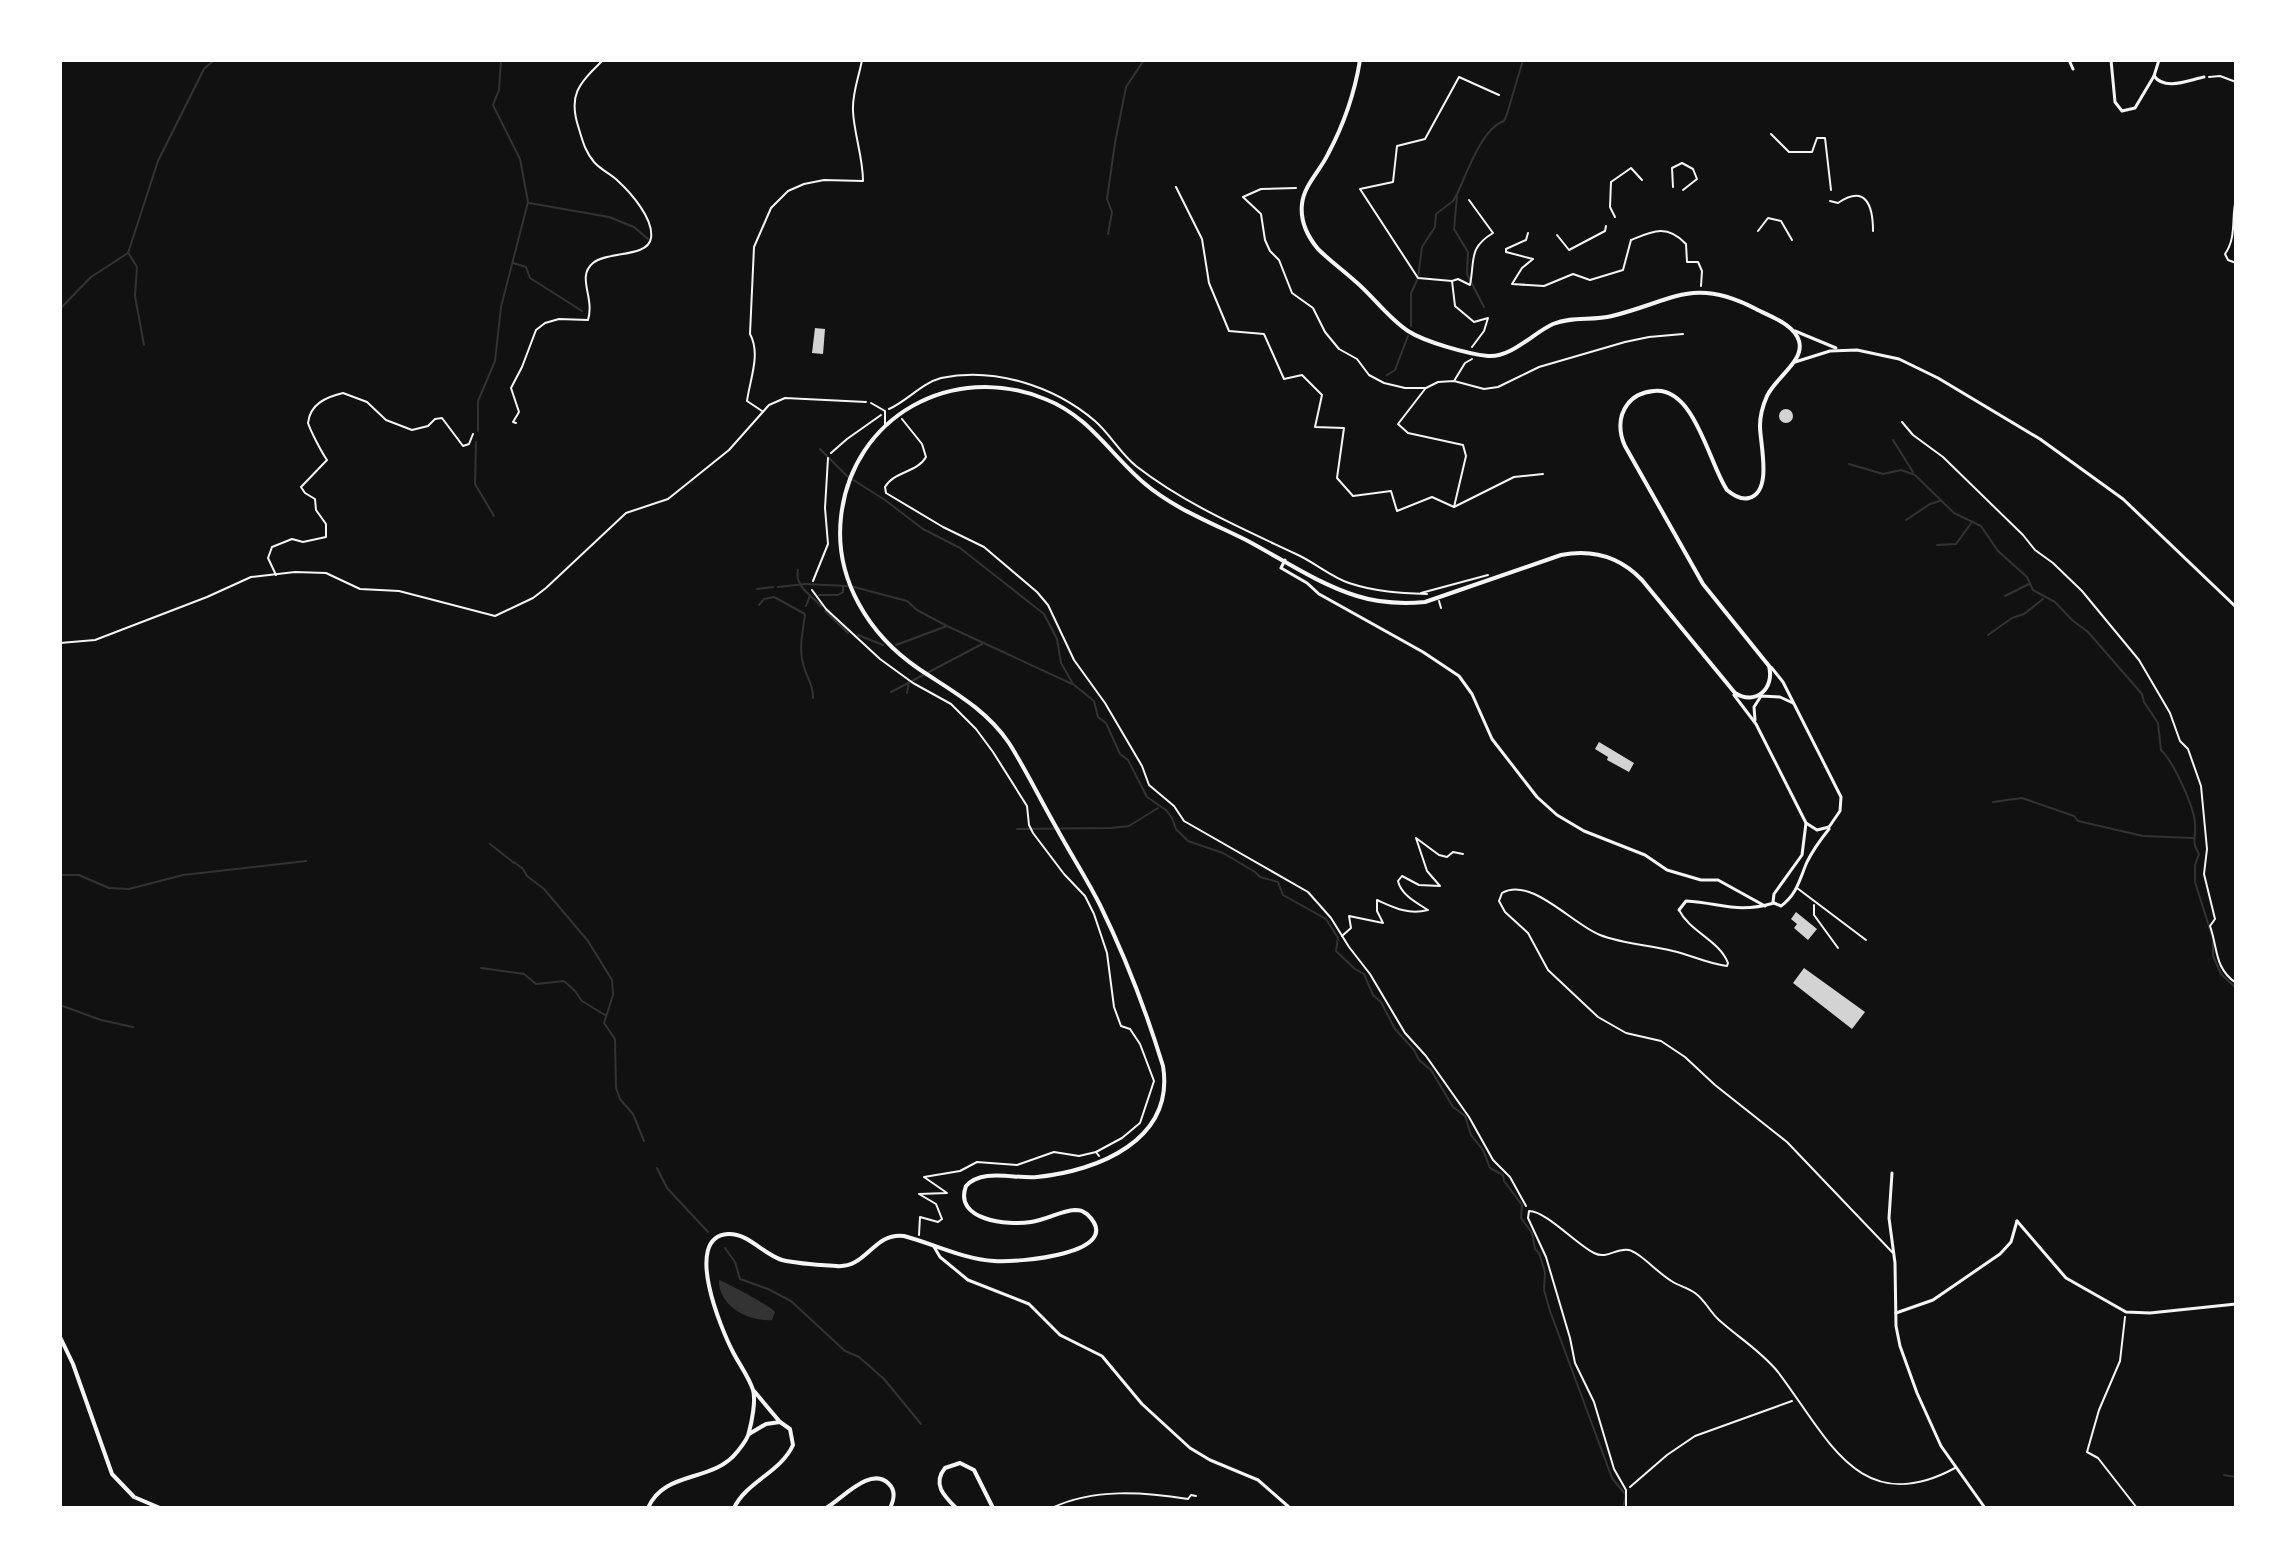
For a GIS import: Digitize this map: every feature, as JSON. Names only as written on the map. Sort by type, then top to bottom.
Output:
[{"type":"street","points":[[1360,60],[1333,145],[1304,195],[1303,219],[1309,237],[1318,249],[1414,334],[1490,356],[1503,354],[1561,321],[1608,317],[1656,300],[1700,292],[1719,293],[1737,299],[1792,330],[1840,349],[1879,353],[1919,368],[2040,439],[2133,508],[2236,607]]},
{"type":"street","points":[[2069,60],[2073,69]]},
{"type":"street","points":[[2111,60],[2115,102],[2122,111],[2135,108],[2154,76],[2159,60]]},
{"type":"street","points":[[2154,76],[2165,85],[2204,77]]},
{"type":"street","points":[[1792,330],[1800,346],[1794,363]]},
{"type":"street","points":[[1679,910],[1686,901],[1733,909],[1784,904],[1797,888],[1812,852],[1836,820],[1842,806],[1841,797],[1783,682],[1725,615],[1703,584],[1625,446],[1620,424],[1626,406],[1636,396],[1655,390],[1672,395],[1687,408],[1727,490],[1739,498],[1751,498],[1759,491],[1763,480],[1760,431],[1763,408],[1776,380],[1794,363],[1813,354],[1840,349]]},
{"type":"street","points":[[734,1508],[790,1451],[793,1435],[754,1391],[728,1341],[715,1308],[706,1264],[707,1252],[714,1239],[737,1235],[784,1260],[841,1267],[856,1264],[877,1242],[892,1235],[970,1257],[1005,1262],[1075,1251],[1090,1244],[1095,1234],[1092,1218],[1085,1212],[1072,1211],[1031,1222],[1004,1222],[971,1212],[964,1202],[964,1189],[979,1177],[1026,1178],[1077,1169],[1118,1152],[1143,1134],[1158,1113],[1165,1085],[1163,1066],[1103,912],[1008,741],[970,701],[897,652],[877,631],[852,592],[840,534],[847,489],[858,462],[885,425],[900,414],[929,397],[973,386],[1013,388],[1045,399],[1069,411],[1093,429],[1155,492],[1351,594],[1392,603],[1425,602],[1569,553],[1596,554],[1619,561],[1649,587],[1756,724],[1806,823],[1813,829],[1821,830],[1836,820]]},
{"type":"street","points":[[1285,560],[1281,568],[1319,594],[1423,652],[1459,676],[1472,694],[1492,739],[1537,797],[1557,815],[1584,831],[1645,855],[1667,870],[1701,880],[1718,880],[1765,906]]},
{"type":"street","points":[[1756,724],[1753,710],[1770,678],[1765,660]]},
{"type":"street","points":[[1724,682],[1742,697],[1780,697],[1794,704]]},
{"type":"street","points":[[1774,903],[1774,894],[1802,855],[1806,823]]},
{"type":"street","points":[[1892,1173],[1888,1203],[1900,1346],[1941,1446],[1985,1508]]},
{"type":"street","points":[[1896,1313],[1933,1300],[2000,1254],[2011,1242],[2017,1221],[2066,1278],[2126,1312],[2142,1314],[2236,1304]]},
{"type":"street","points":[[932,1245],[940,1257],[968,1280],[1029,1304],[1060,1335],[1102,1356],[1142,1404],[1190,1448],[1258,1480],[1290,1508]]},
{"type":"street","points":[[60,1337],[73,1364],[109,1469],[122,1488],[160,1508]]},
{"type":"street","points":[[749,1434],[754,1391]]},
{"type":"street","points":[[648,1508],[666,1485],[702,1475],[727,1463],[749,1434],[766,1424],[780,1422]]},
{"type":"street","points":[[956,1508],[941,1492],[939,1480],[945,1468],[960,1463],[974,1470],[993,1508]]},
{"type":"street","points":[[826,1508],[865,1481],[876,1478],[892,1487],[894,1497],[890,1508]]},
{"type":"street","points":[[137,1507],[139,1499]]},
{"type":"lane","points":[[871,403],[885,411],[885,425]]},
{"type":"lane","points":[[1797,888],[1866,940]]},
{"type":"lane","points":[[1679,910],[1685,921],[1724,954],[1727,966],[1602,936],[1575,923],[1541,895],[1531,892],[1508,889],[1499,901],[1505,912],[1528,933],[1548,970],[1598,1017],[1626,1033],[1661,1041],[1685,1057],[1787,1142],[1893,1254]]},
{"type":"lane","points":[[1814,902],[1814,915],[1838,948]]},
{"type":"lane","points":[[1626,1508],[1626,1490],[1614,1469],[1594,1402],[1575,1363],[1553,1279],[1528,1218],[1529,1211],[1538,1212],[1599,1256],[1623,1250],[1635,1253],[1665,1276],[1695,1293],[1720,1321],[1763,1355],[1801,1402],[1838,1456],[1870,1478],[1904,1485],[1956,1468]]},
{"type":"path","points":[[516,423],[513,422],[519,412],[511,388],[536,330],[545,323],[559,319],[588,320],[591,301],[584,276],[586,270],[602,258],[639,251],[651,239],[650,224],[632,197],[618,180],[596,164],[583,146],[575,117],[575,97],[579,86],[603,60]]},
{"type":"path","points":[[762,411],[747,401],[755,355],[750,334],[756,239],[771,208],[795,187],[824,180],[863,181],[863,162],[853,114],[854,92],[862,60]]},
{"type":"path","points":[[2204,77],[2220,76],[2236,82]]},
{"type":"path","points":[[1469,200],[1493,233],[1481,240],[1474,252],[1470,285],[1458,279],[1418,278],[1360,189],[1393,182],[1397,146],[1425,139],[1459,77],[1499,95]]},
{"type":"path","points":[[1771,134],[1789,152],[1812,152],[1817,138],[1825,138],[1831,190]]},
{"type":"path","points":[[1673,187],[1672,168],[1682,163],[1693,169],[1697,179],[1683,190]]},
{"type":"path","points":[[1615,217],[1610,207],[1611,182],[1631,168],[1642,180]]},
{"type":"path","points":[[1176,187],[1202,239],[1209,283],[1229,331],[1264,334],[1284,379],[1302,375],[1322,395],[1315,427],[1344,428],[1337,478],[1353,496],[1391,491],[1397,511],[1432,497],[1454,507]]},
{"type":"path","points":[[1287,284],[1279,260],[1265,240],[1261,214],[1243,197],[1261,189],[1296,188]]},
{"type":"path","points":[[1830,201],[1838,203],[1847,197],[1857,196],[1866,200],[1873,210],[1873,231]]},
{"type":"path","points":[[2236,199],[2232,213],[2234,234],[2225,254],[2228,260],[2236,263]]},
{"type":"path","points":[[1758,231],[1768,218],[1781,221],[1792,240]]},
{"type":"path","points":[[1557,235],[1569,250],[1605,231],[1606,226]]},
{"type":"path","points":[[1528,233],[1526,240],[1506,249],[1506,252],[1533,259],[1522,268],[1512,284],[1544,286],[1573,274],[1590,280],[1623,270],[1631,240],[1657,230],[1678,235],[1686,244],[1687,262],[1698,262],[1702,271],[1700,292]]},
{"type":"path","points":[[1452,281],[1455,306],[1474,322],[1488,318],[1484,331],[1469,351]]},
{"type":"path","points":[[1454,381],[1465,363],[1480,355]]},
{"type":"path","points":[[831,453],[885,411],[932,382],[948,377],[990,376],[1037,386],[1095,421],[1134,464],[1186,500],[1348,583],[1391,593],[1427,594]]},
{"type":"path","points":[[1426,388],[1398,424],[1408,433],[1463,445],[1466,456],[1454,507]]},
{"type":"path","points":[[277,576],[268,558],[272,547],[292,539],[303,542],[326,537],[325,519],[316,510],[315,499],[301,487],[327,460],[320,452],[319,443],[308,423],[310,412],[319,402],[343,393],[367,402],[386,420],[406,428],[420,429],[442,418],[463,446],[469,444],[473,434]]},
{"type":"path","points":[[60,643],[95,640],[251,577],[295,572],[326,573],[360,589],[399,591],[495,616],[533,598],[546,588],[626,513],[668,499],[729,450],[769,405],[785,398],[871,403]]},
{"type":"path","points":[[900,414],[922,444],[926,457],[919,466],[890,479],[885,487],[886,493],[984,547],[1037,592],[1048,605],[1074,660],[1105,703],[1142,766],[1149,785],[1174,806],[1191,827],[1308,892],[1331,918],[1341,937],[1370,974],[1405,1033],[1426,1056],[1469,1117],[1493,1160],[1510,1177],[1529,1211]]},
{"type":"path","points":[[1902,422],[1913,435],[1943,457],[2035,550],[2082,591],[2139,660],[2170,713],[2180,741],[2188,749],[2201,786],[2207,849],[2204,874],[2215,919],[2210,926],[2219,964],[2227,977],[2236,983]]},
{"type":"path","points":[[813,581],[828,544],[825,508],[828,458]]},
{"type":"path","points":[[1454,507],[1514,477],[1543,474]]},
{"type":"path","points":[[1420,594],[1486,574],[1495,578]]},
{"type":"path","points":[[812,590],[819,602],[842,625],[906,678],[951,704],[976,729],[1027,806],[1033,833],[1085,896],[1107,953],[1114,1007],[1121,1026],[1130,1029],[1140,1044],[1154,1078],[1140,1123],[1122,1138],[1096,1152]]},
{"type":"path","points":[[1341,937],[1351,928],[1349,916],[1383,923],[1377,911],[1377,900],[1402,911],[1417,913],[1428,910],[1399,887],[1398,881],[1402,876],[1419,885],[1440,886],[1427,871],[1416,838],[1439,855],[1447,857],[1453,852],[1463,854]]},
{"type":"path","points":[[2126,1312],[2120,1361],[2099,1410],[2087,1452],[2098,1458],[2137,1508]]},
{"type":"path","points":[[1626,1490],[1695,1436],[1784,1403],[1801,1402]]},
{"type":"path","points":[[1052,1508],[1073,1499],[1111,1493],[1188,1499],[1191,1495],[1196,1496]]},
{"type":"shaded area","points":[[719,1280],[772,1309],[775,1312],[772,1320],[745,1315],[729,1305],[720,1289]]},
{"type":"building","points":[[815,328],[825,329],[823,354],[812,353]]},
{"type":"building","points":[[1786,409],[1793,416],[1786,423],[1779,416]]},
{"type":"building","points":[[1599,742],[1634,763],[1629,772],[1595,749]]},
{"type":"building","points":[[1796,912],[1817,929],[1808,940],[1794,928],[1797,924],[1791,919]]},
{"type":"building","points":[[1804,968],[1865,1012],[1852,1029],[1793,983]]},
{"type":"waterway","points":[[60,309],[91,277],[128,253],[158,161],[204,69],[214,60]]},
{"type":"waterway","points":[[478,431],[478,401],[495,361],[501,307],[528,202],[520,159],[493,105],[499,90],[501,60]]},
{"type":"waterway","points":[[1108,234],[1112,212],[1107,199],[1126,87],[1144,60]]},
{"type":"waterway","points":[[1411,326],[1411,293],[1418,278],[1422,247],[1435,227],[1436,214],[1453,201],[1482,142],[1496,125],[1504,121],[1523,60]]},
{"type":"waterway","points":[[1457,196],[1454,229],[1468,252],[1467,274],[1484,307]]},
{"type":"waterway","points":[[529,203],[609,217],[634,227],[648,239]]},
{"type":"waterway","points":[[129,254],[137,267],[135,296],[144,345]]},
{"type":"waterway","points":[[513,263],[526,267],[530,278],[582,311]]},
{"type":"waterway","points":[[1387,375],[1395,370],[1408,336]]},
{"type":"waterway","points":[[1893,440],[1913,472]]},
{"type":"waterway","points":[[476,442],[475,484],[494,516]]},
{"type":"waterway","points":[[820,449],[847,476],[923,529],[960,548],[1044,614],[1057,639],[1061,663],[1073,684],[1094,701],[1098,717],[1106,723],[1120,754],[1128,760],[1147,797],[1166,810],[1176,829],[1188,841],[1223,853],[1260,877],[1278,882],[1283,895],[1326,919],[1338,938],[1336,951],[1364,974],[1373,995],[1381,1002],[1395,1029],[1419,1060],[1431,1070],[1453,1107],[1465,1116],[1471,1135],[1483,1150],[1490,1168],[1503,1175],[1522,1205],[1521,1218],[1532,1233],[1545,1272],[1544,1290],[1550,1311],[1612,1478],[1626,1495],[1623,1508]]},
{"type":"waterway","points":[[1849,464],[1883,474],[1901,470],[1915,475],[1954,513],[1981,526],[1998,551],[2027,577],[2033,590],[2055,602],[2088,632],[2142,694],[2158,723],[2161,750],[2177,774],[2191,806],[2195,824],[2194,843],[2199,854],[2195,865],[2195,882],[2213,939],[2213,956],[2221,974],[2236,988]]},
{"type":"waterway","points":[[1906,520],[1940,501]]},
{"type":"waterway","points":[[1937,545],[1956,544],[1972,522]]},
{"type":"waterway","points":[[798,570],[801,586],[821,606]]},
{"type":"waterway","points":[[778,587],[805,584],[847,586]]},
{"type":"waterway","points":[[2005,596],[2029,584]]},
{"type":"waterway","points":[[819,595],[838,595],[843,592],[843,586]]},
{"type":"waterway","points":[[757,589],[773,587]]},
{"type":"waterway","points":[[854,587],[907,601],[947,626],[1072,684]]},
{"type":"waterway","points":[[806,606],[810,596]]},
{"type":"waterway","points":[[759,605],[764,599],[774,597],[805,614],[801,654],[813,698]]},
{"type":"waterway","points":[[1988,635],[2043,599]]},
{"type":"waterway","points":[[825,611],[848,633]]},
{"type":"waterway","points":[[896,645],[947,626]]},
{"type":"waterway","points":[[858,635],[883,645]]},
{"type":"waterway","points":[[891,692],[982,644]]},
{"type":"waterway","points":[[907,693],[909,682]]},
{"type":"waterway","points":[[1993,802],[2022,798],[2074,816],[2078,821],[2143,836],[2193,838]]},
{"type":"waterway","points":[[1017,829],[1129,826],[1158,808]]},
{"type":"waterway","points":[[490,844],[514,863]]},
{"type":"waterway","points":[[60,875],[79,875],[109,888],[129,889],[183,875],[306,861]]},
{"type":"waterway","points":[[514,862],[544,889],[588,941],[612,980],[613,995],[604,1023],[615,1039],[616,1088],[620,1099],[633,1114],[644,1141]]},
{"type":"waterway","points":[[481,968],[524,974],[536,984],[564,981],[582,1001],[605,1015]]},
{"type":"waterway","points":[[60,1005],[101,1020],[133,1027]]},
{"type":"waterway","points":[[657,1168],[667,1188],[708,1232]]},
{"type":"waterway","points":[[725,1248],[735,1262],[740,1279],[791,1301],[845,1351],[859,1357],[884,1379],[921,1424]]},
{"type":"waterway","points":[[2224,1475],[2236,1477]]}]
